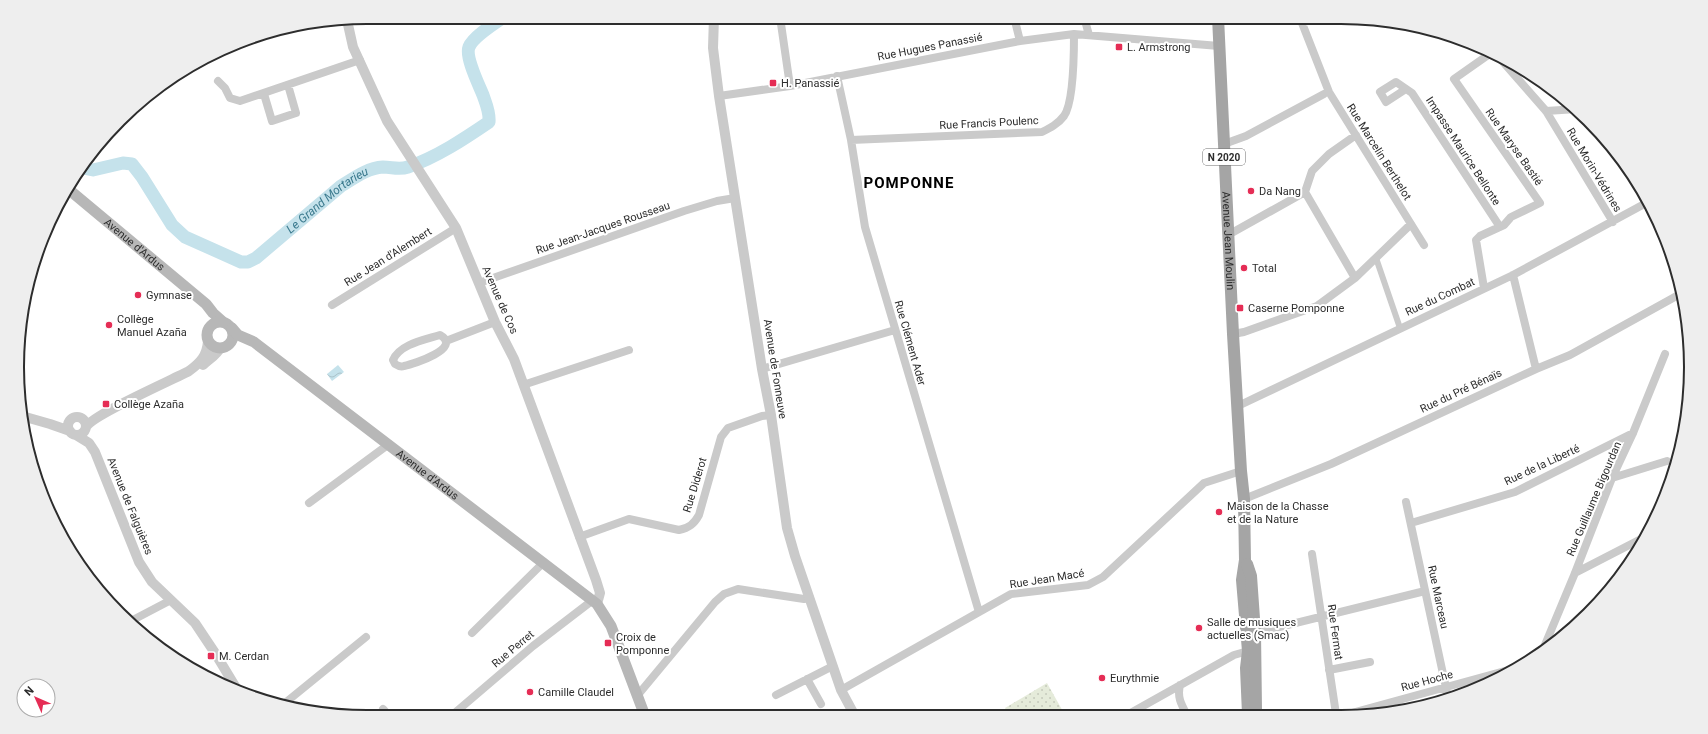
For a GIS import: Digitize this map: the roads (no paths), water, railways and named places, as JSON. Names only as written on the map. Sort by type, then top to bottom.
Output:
[{"type":"main road","name":"Avenue Jean Moulin","points":[[1218,24],[1233,334],[1244,499],[1245,560],[1251,576],[1248,594],[1250,632]]},
{"type":"main road","name":"Avenue d'Ardus","points":[[72,192],[206,304],[222,321]]},
{"type":"main road","points":[[201,301],[205,310],[208,335],[213,346],[224,347],[244,343],[257,346]]},
{"type":"main road","points":[[208,335],[213,323],[222,321],[230,325],[234,336],[231,343],[224,347]]},
{"type":"main road","name":"Avenue d'Ardus","points":[[232,328],[238,335],[254,342],[257,346],[389,444],[595,602]]},
{"type":"main road","points":[[595,602],[611,626],[643,710]]},
{"type":"main road","points":[[1248,710],[1246,668],[1250,632]]},
{"type":"main road","points":[[1250,632],[1256,710]]},
{"type":"street","name":"Avenue de Fonneuve","points":[[714,24],[713,48],[718,96],[762,369],[771,415],[787,528],[795,556],[841,690],[852,710]]},
{"type":"street","points":[[781,24],[790,86]]},
{"type":"street","points":[[1016,24],[1020,41]]},
{"type":"street","points":[[1086,24],[1089,35]]},
{"type":"street","name":"Rue Marcelin Berthelot","points":[[1302,24],[1326,93],[1356,135],[1424,245]]},
{"type":"street","name":"Avenue de Cos","points":[[348,25],[353,47],[387,121],[410,160],[417,168],[456,228],[495,322],[514,359],[600,593],[595,602]]},
{"type":"street","name":"Rue Hugues Panassié","points":[[718,96],[790,86],[1020,41],[1074,34],[1219,46]]},
{"type":"street","name":"Rue Francis Poulenc","points":[[851,140],[1042,132],[1054,126],[1065,115],[1070,98],[1074,34]]},
{"type":"street","name":"Rue Maryse Bastié","points":[[1484,288],[1476,240],[1480,236],[1504,225],[1511,217],[1540,203],[1454,79],[1486,56]]},
{"type":"street","points":[[218,81],[225,88],[230,98],[240,101],[360,60]]},
{"type":"street","name":"Rue Morin-Védrines","points":[[1508,68],[1546,111],[1613,222]]},
{"type":"street","name":"Rue Clément Ader","points":[[837,76],[851,140],[865,227],[978,612]]},
{"type":"street","points":[[264,94],[272,121],[296,113],[288,85]]},
{"type":"street","name":"Impasse Maurice Bellonte","points":[[1406,89],[1412,93],[1500,227]]},
{"type":"street","points":[[1224,144],[1246,136],[1326,93]]},
{"type":"street","points":[[1546,111],[1568,110]]},
{"type":"street","points":[[1228,235],[1305,192],[1312,171],[1328,154],[1356,135]]},
{"type":"street","points":[[1305,192],[1355,278]]},
{"type":"street","name":"Rue Jean-Jacques Rousseau","points":[[479,284],[684,211],[718,201],[735,198]]},
{"type":"street","name":"Rue du Combat","points":[[1238,406],[1513,275],[1643,205]]},
{"type":"street","points":[[1233,334],[1244,332],[1317,306],[1355,278],[1411,224]]},
{"type":"street","name":"Rue Jean d'Alembert","points":[[332,305],[456,228]]},
{"type":"street","points":[[1376,258],[1400,328]]},
{"type":"street","points":[[1513,275],[1536,368]]},
{"type":"street","name":"Rue du Pré Bénaïs","points":[[1244,499],[1331,464],[1536,368],[1570,355],[1676,296]]},
{"type":"street","points":[[446,341],[495,322]]},
{"type":"street","points":[[762,369],[895,330]]},
{"type":"street","points":[[189,371],[200,362],[206,354],[208,335]]},
{"type":"street","points":[[440,335],[445,338],[446,341],[446,345],[439,353],[403,366],[395,364],[393,360],[395,355],[409,346],[440,335]]},
{"type":"street","points":[[79,431],[91,421],[107,412],[189,371],[194,370],[204,364],[224,347]]},
{"type":"street","points":[[523,385],[629,350]]},
{"type":"street","name":"Rue Guillaume Bigourdan","points":[[1546,642],[1612,478],[1633,433],[1665,354]]},
{"type":"street","points":[[50,424],[107,412]]},
{"type":"street","name":"Rue Diderot","points":[[579,537],[629,519],[636,519],[679,530],[694,524],[699,515],[721,437],[728,428],[762,416],[771,415]]},
{"type":"street","points":[[28,418],[79,431]]},
{"type":"street","points":[[76,418],[85,422],[79,431]]},
{"type":"street","points":[[76,418],[69,423],[79,431]]},
{"type":"street","name":"Avenue de Falguières","points":[[79,431],[96,452],[139,562],[152,582],[195,623],[233,683]]},
{"type":"street","name":"Rue de la Liberté","points":[[1411,523],[1515,492],[1633,433]]},
{"type":"street","points":[[309,503],[389,444]]},
{"type":"street","points":[[1612,478],[1668,461]]},
{"type":"street","name":"Rue Jean Macé","points":[[841,690],[1011,594],[1088,585],[1103,577],[1204,483],[1241,471]]},
{"type":"street","name":"Rue Marceau","points":[[1406,502],[1447,693]]},
{"type":"street","points":[[1575,573],[1636,542]]},
{"type":"street","name":"Rue Fermat","points":[[1312,554],[1335,710]]},
{"type":"street","points":[[472,633],[544,562]]},
{"type":"street","points":[[637,696],[724,594],[738,589],[804,599],[810,598]]},
{"type":"street","points":[[1250,632],[1321,617],[1426,591]]},
{"type":"street","points":[[134,619],[171,600]]},
{"type":"street","name":"Rue Perret","points":[[458,710],[533,646],[595,602]]},
{"type":"street","points":[[288,700],[366,637]]},
{"type":"street","points":[[1136,710],[1234,655],[1248,651]]},
{"type":"street","points":[[1329,670],[1370,662]]},
{"type":"street","points":[[776,695],[833,666]]},
{"type":"street","name":"Rue Hoche","points":[[1368,709],[1496,673]]},
{"type":"street","points":[[807,679],[821,704]]},
{"type":"street","points":[[1180,685],[1178,693],[1182,706]]},
{"type":"street","points":[[1164,694],[1178,701],[1184,710]]},
{"type":"water","points":[[338,365],[344,372],[332,381],[327,374]]},
{"type":"waterway","name":"Le Grand Mortarieu","points":[[87,169],[93,170],[123,163],[132,164],[142,177],[172,225],[185,237],[241,262],[248,262],[256,258],[341,186],[366,171],[383,167],[402,168],[419,163],[450,147],[489,122],[488,108],[473,71],[468,52],[471,43],[494,24]]},
{"type":"place","name":"L. Armstrong","points":[[1119,47]]},
{"type":"place","name":"H. Panassié","points":[[773,83]]},
{"type":"place","name":"Da Nang","points":[[1251,191]]},
{"type":"place","name":"Total","points":[[1244,268]]},
{"type":"place","name":"Gymnase","points":[[138,295]]},
{"type":"place","name":"Caserne Pomponne","points":[[1240,308]]},
{"type":"place","name":"Collège Manuel Azaña","points":[[109,325]]},
{"type":"place","name":"Collège Azaña","points":[[106,404]]},
{"type":"place","name":"Maison de la Chasse et de la Nature","points":[[1219,512]]},
{"type":"place","name":"Salle de musiques actuelles (Smac)","points":[[1199,628]]},
{"type":"place","name":"Croix de Pomponne","points":[[608,643]]},
{"type":"place","name":"M. Cerdan","points":[[211,656]]},
{"type":"place","name":"Eurythmie","points":[[1102,678]]},
{"type":"place","name":"Camille Claudel","points":[[530,692]]},
{"type":"district","name":"POMPONNE","points":[[909,183]]}]
